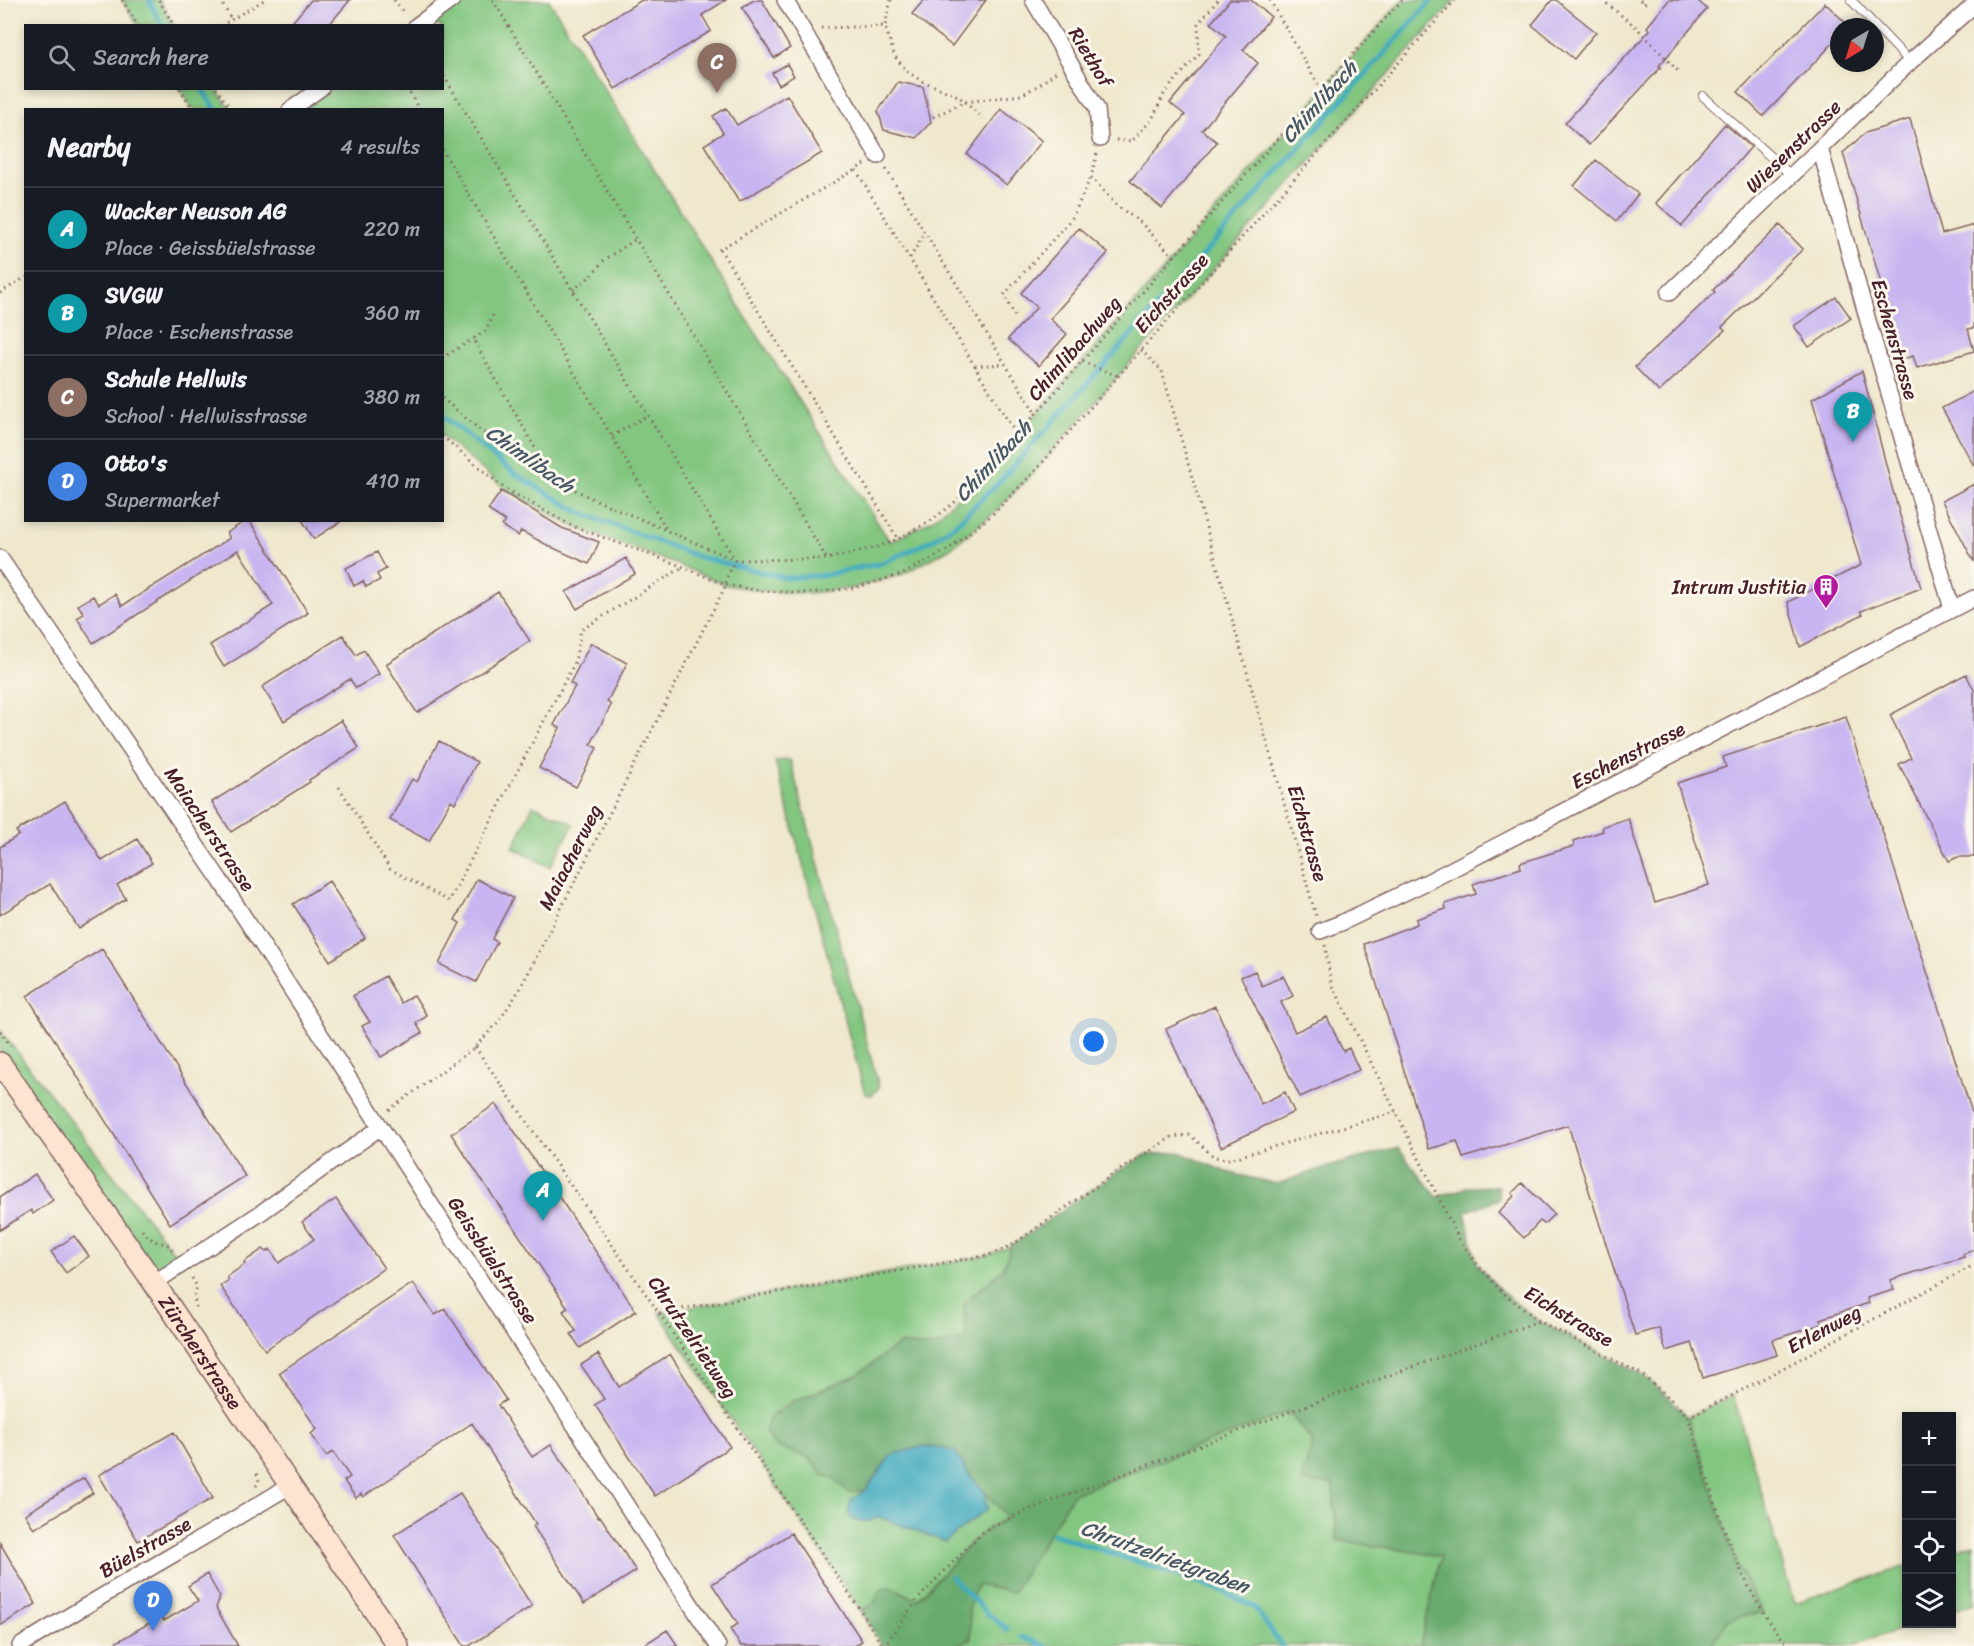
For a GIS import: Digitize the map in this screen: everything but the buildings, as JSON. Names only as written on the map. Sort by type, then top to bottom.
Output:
[{"type":"main road","name":"Zürcherstrasse","points":[[0,1063],[154,1283],[398,1646]]},
{"type":"street","points":[[419,24],[452,0]]},
{"type":"street","points":[[784,0],[879,156]]},
{"type":"street","name":"Riethof","points":[[1033,0],[1097,109],[1101,139]]},
{"type":"street","name":"Wiesenstrasse","points":[[1669,293],[1910,62],[1974,4]]},
{"type":"street","points":[[293,108],[318,90]]},
{"type":"street","name":"Eschenstrasse","points":[[1821,148],[1870,328],[1952,609]]},
{"type":"street","name":"Maiacherstrasse","points":[[0,558],[220,880],[381,1128]]},
{"type":"street","name":"Eschenstrasse","points":[[1320,930],[1341,923],[1433,879],[1974,598]]},
{"type":"street","points":[[154,1283],[259,1214],[381,1128]]},
{"type":"street","name":"Geissbüelstrasse","points":[[381,1128],[718,1646]]},
{"type":"street","name":"Büelstrasse","points":[[20,1646],[85,1605],[291,1485]]},
{"type":"lane","points":[[1851,0],[1910,62]]},
{"type":"lane","points":[[1703,96],[1792,176]]},
{"type":"path","points":[[122,0],[137,24]]},
{"type":"path","points":[[159,0],[173,24]]},
{"type":"path","points":[[220,0],[231,19]]},
{"type":"path","points":[[224,24],[264,0]]},
{"type":"path","points":[[493,0],[827,559]]},
{"type":"path","points":[[891,0],[885,26],[895,57],[920,81],[958,96],[983,118]]},
{"type":"path","points":[[1015,316],[1004,295],[1072,218],[1091,177],[1101,139],[1132,141],[1152,118],[1165,92],[1199,54],[1198,24],[1218,0]]},
{"type":"path","points":[[1270,0],[1321,90]]},
{"type":"path","name":"Chimlibachweg","points":[[444,400],[506,450],[552,478],[589,497],[735,560],[827,559],[851,555],[898,539],[932,520],[956,502],[977,481],[1402,0]]},
{"type":"path","name":"Eichstrasse","points":[[1455,0],[1141,350],[1162,371],[1325,947],[1331,982],[1459,1239],[1489,1279],[1539,1321],[1641,1374],[1688,1417],[1737,1565],[1762,1612],[1789,1646]]},
{"type":"path","points":[[1602,0],[1636,27],[1678,71]]},
{"type":"path","points":[[1640,0],[1644,4],[1648,0]]},
{"type":"path","points":[[801,28],[885,26]]},
{"type":"path","points":[[933,117],[964,102],[1021,95],[1070,62]]},
{"type":"path","points":[[444,77],[735,560]]},
{"type":"path","points":[[181,90],[193,108]]},
{"type":"path","points":[[217,90],[230,108]]},
{"type":"path","points":[[407,90],[418,108]]},
{"type":"path","points":[[444,152],[668,531]]},
{"type":"path","points":[[898,539],[720,249],[879,156],[1036,414]]},
{"type":"path","points":[[856,170],[1017,436]]},
{"type":"path","points":[[1091,177],[1116,205],[1141,223],[1173,257]]},
{"type":"path","points":[[910,258],[925,232]]},
{"type":"path","points":[[573,290],[592,275],[603,261],[636,239]]},
{"type":"path","points":[[0,293],[24,278]]},
{"type":"path","points":[[444,357],[486,331],[493,315]]},
{"type":"path","points":[[473,339],[552,478]]},
{"type":"path","points":[[444,438],[504,488],[572,526],[726,585],[763,591],[808,593],[854,588],[903,574],[949,549],[994,513],[1035,471],[1141,350]]},
{"type":"path","points":[[1082,362],[1118,376]]},
{"type":"path","points":[[975,366],[1005,364]]},
{"type":"path","points":[[612,436],[648,415]]},
{"type":"path","name":"Maiacherweg","points":[[381,1128],[387,1112],[475,1047],[499,1021],[520,989],[726,585],[726,579],[735,560]]},
{"type":"path","points":[[339,788],[390,869],[449,901],[575,662],[581,630],[682,567]]},
{"type":"path","name":"Chrutzelrietweg","points":[[475,1047],[659,1313],[883,1646]]},
{"type":"path","points":[[659,1313],[989,1255],[1011,1246],[1118,1171],[1173,1137],[1190,1135],[1214,1157],[1230,1159],[1396,1112]]},
{"type":"path","points":[[183,1264],[197,1287],[194,1296],[196,1313]]},
{"type":"path","name":"Erlenweg","points":[[1688,1417],[1974,1265]]},
{"type":"path","points":[[883,1646],[917,1600],[969,1544],[990,1527],[1028,1510],[1289,1412],[1539,1321]]},
{"type":"path","points":[[253,1491],[259,1481],[255,1458],[266,1449]]},
{"type":"green space","points":[[122,0],[159,0],[173,24],[137,24]]},
{"type":"green space","points":[[452,0],[549,0],[747,319],[890,542],[932,520],[977,481],[1402,0],[1455,0],[1035,471],[994,513],[949,549],[903,574],[854,588],[808,593],[763,591],[726,585],[572,526],[504,488],[444,438],[444,108],[293,108],[320,90],[444,90],[444,24],[417,24]]},
{"type":"green space","points":[[181,90],[217,90],[230,108],[192,108]]},
{"type":"green space","points":[[790,760],[879,1087],[872,1095],[865,1094],[775,761]]},
{"type":"green space","points":[[533,805],[574,824],[550,867],[513,848]]},
{"type":"green space","points":[[0,1030],[183,1264],[154,1283],[0,1063]]},
{"type":"green space","points":[[1398,1148],[1437,1197],[1468,1187],[1498,1186],[1499,1199],[1465,1212],[1477,1264],[1503,1293],[1539,1321],[1641,1374],[1688,1417],[1737,1565],[1762,1612],[1726,1621],[1711,1646],[1420,1646],[1441,1556],[1337,1540],[1333,1485],[1301,1481],[1313,1443],[1289,1412],[1073,1494],[1013,1592],[977,1585],[969,1607],[971,1639],[954,1646],[882,1646],[861,1611],[875,1602],[882,1589],[893,1588],[917,1600],[976,1538],[990,1527],[1008,1518],[968,1473],[955,1451],[891,1455],[866,1490],[849,1493],[834,1479],[823,1475],[809,1458],[775,1446],[765,1432],[770,1417],[792,1402],[857,1375],[899,1344],[931,1347],[966,1339],[964,1303],[1003,1269],[1011,1246],[1118,1171],[1145,1155],[1179,1152],[1227,1172],[1277,1184],[1329,1166]]},
{"type":"green space","points":[[1011,1246],[1003,1269],[964,1303],[967,1339],[931,1347],[899,1344],[857,1375],[792,1402],[866,1490],[851,1501],[867,1521],[879,1517],[945,1541],[985,1492],[1073,1494],[1289,1412],[1313,1443],[1333,1485],[1337,1540],[1442,1556],[1420,1646],[954,1646],[971,1639],[969,1607],[977,1585],[1013,1592],[1072,1495],[990,1527],[963,1551],[917,1600],[876,1602],[861,1611],[659,1313],[989,1255]]},
{"type":"green space","points":[[1733,1395],[1794,1603],[1902,1567],[1903,1628],[1850,1646],[1711,1646],[1726,1621],[1762,1612],[1737,1565],[1688,1417]]},
{"type":"green space","points":[[1974,1544],[1974,1603],[1956,1610],[1956,1574],[1956,1550]]},
{"type":"water","points":[[924,1446],[955,1451],[968,1473],[985,1492],[987,1509],[945,1542],[879,1517],[867,1522],[852,1519],[848,1512],[851,1501],[866,1490],[891,1455]]},
{"type":"waterway","name":"Chimlibach","points":[[149,0],[161,24]]},
{"type":"waterway","name":"Chimlibach","points":[[444,417],[515,474],[579,512],[699,557],[786,578],[826,575],[879,564],[932,540],[956,524],[999,482],[1432,0]]},
{"type":"waterway","name":"Chimlibach","points":[[202,90],[215,108]]},
{"type":"waterway","name":"Chrutzelrietgraben","points":[[1053,1534],[1224,1592],[1254,1607],[1282,1646]]},
{"type":"waterway","points":[[951,1577],[989,1615],[1007,1629]]},
{"type":"waterway","points":[[1022,1637],[1045,1646]]},
{"type":"place","name":"Schule Hellwis","points":[[717,93]]},
{"type":"place","name":"SVGW","points":[[1853,442]]},
{"type":"place","name":"Intrum Justitia","points":[[1826,610]]},
{"type":"place","name":"Wacker Neuson AG","points":[[543,1221]]},
{"type":"place","name":"Otto's","points":[[153,1631]]}]
